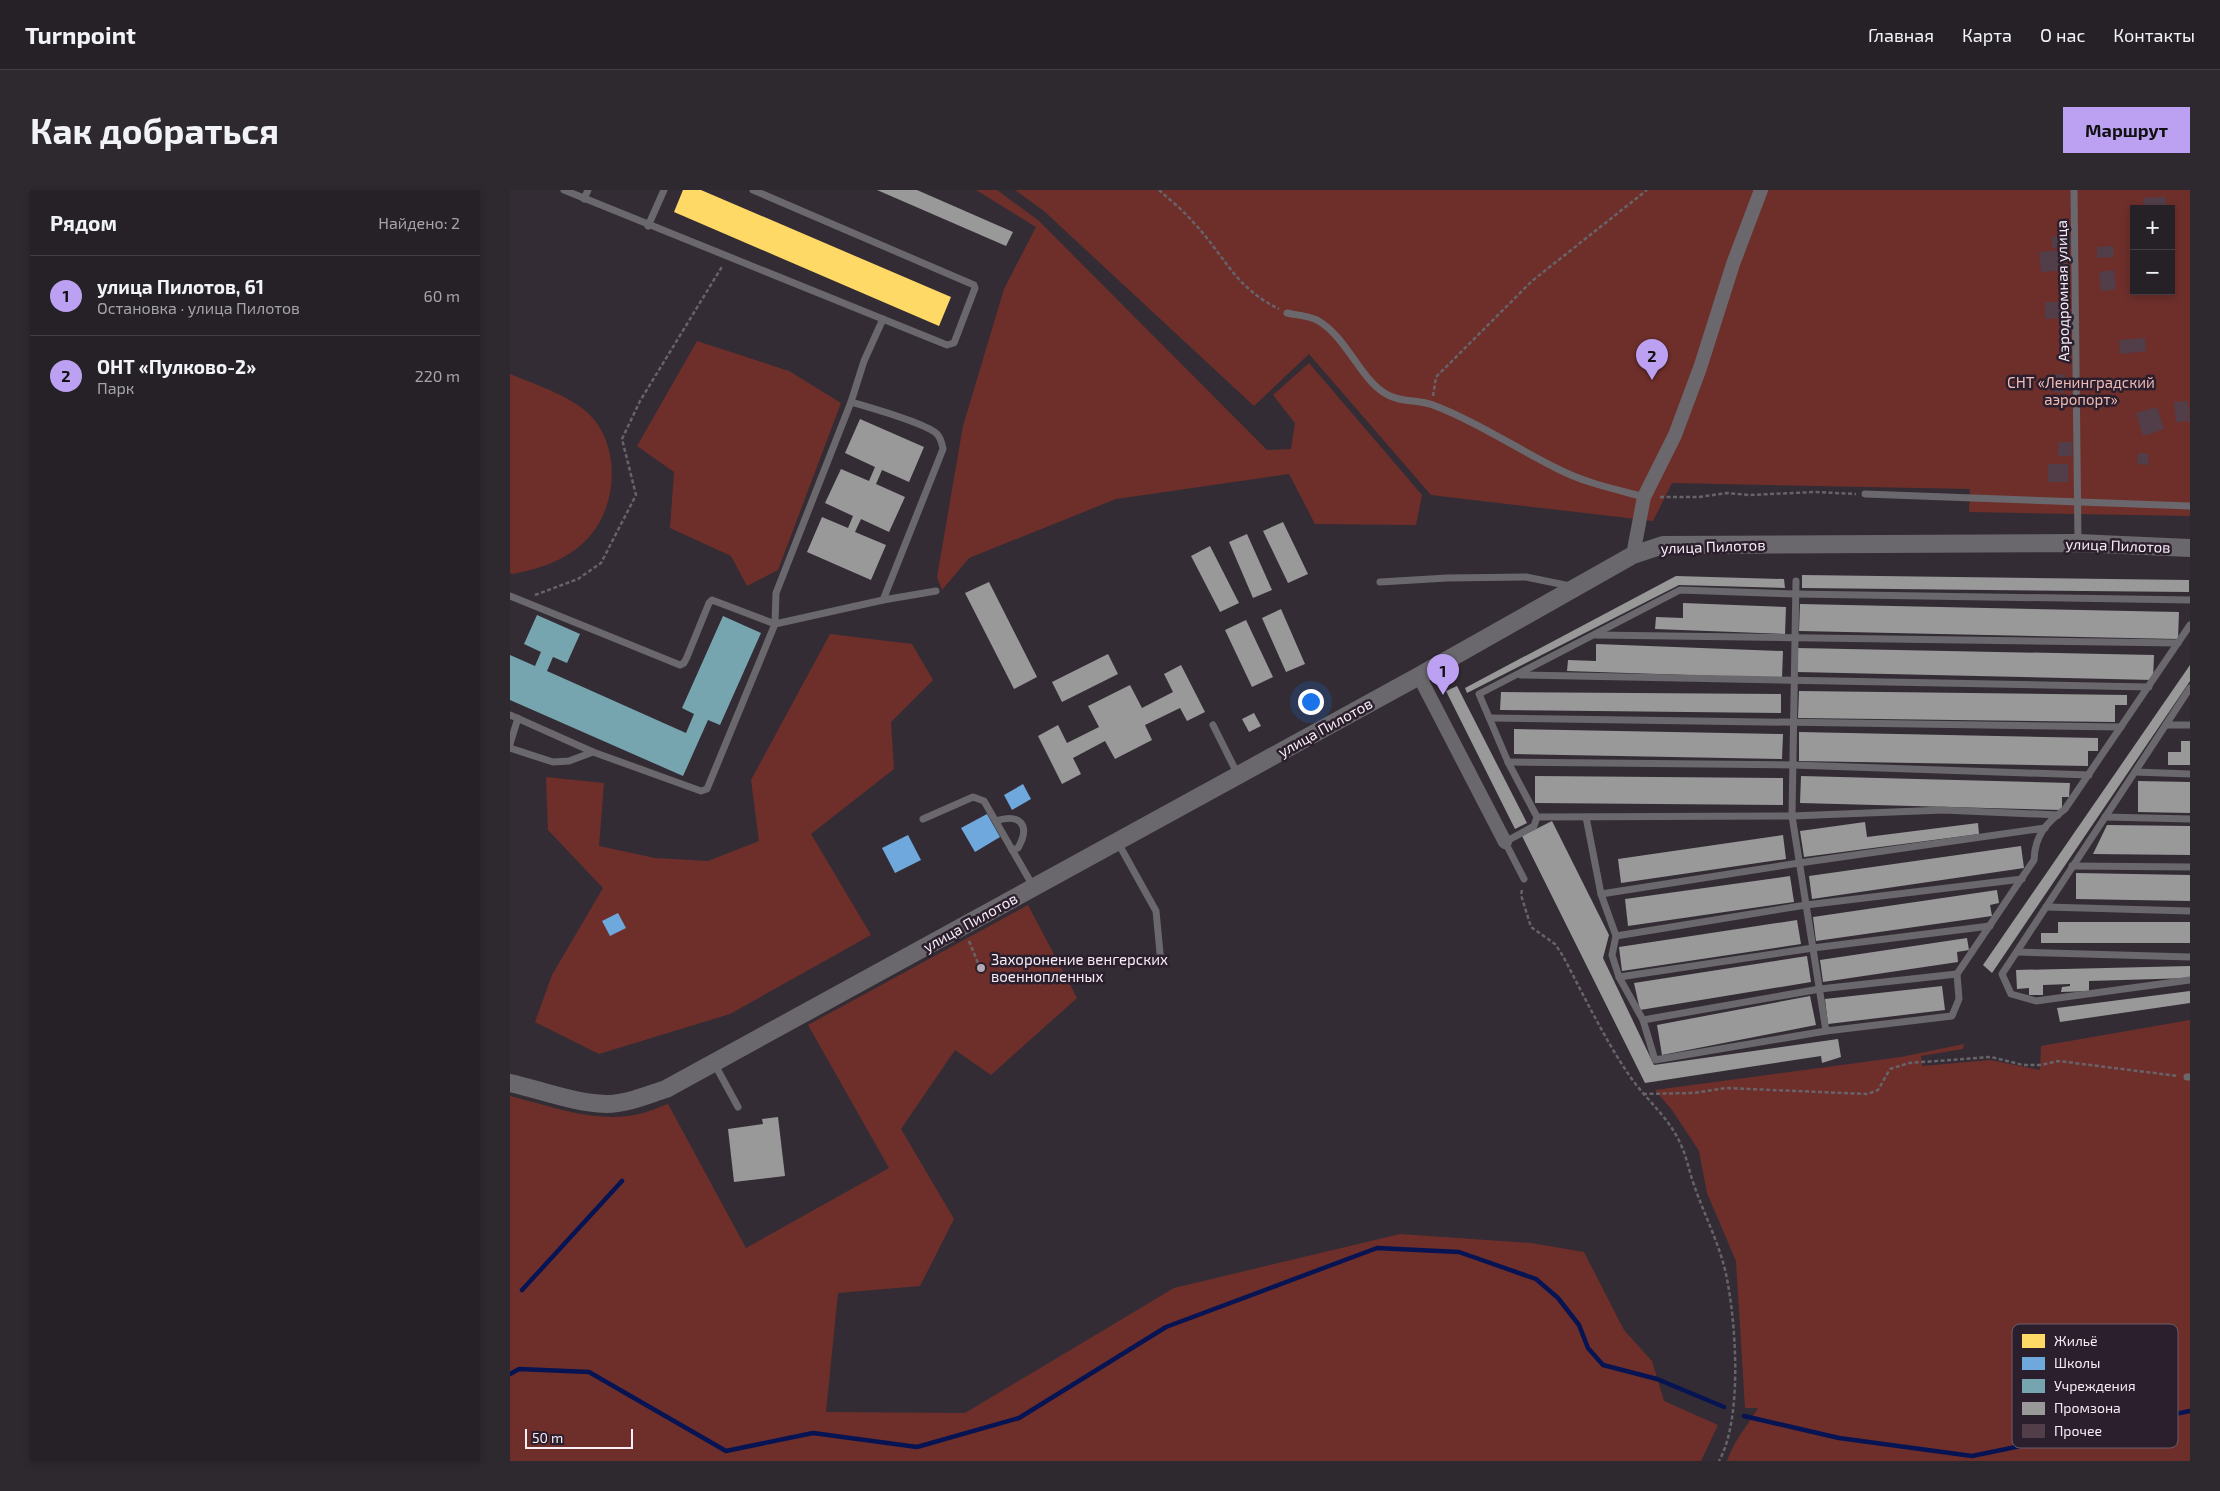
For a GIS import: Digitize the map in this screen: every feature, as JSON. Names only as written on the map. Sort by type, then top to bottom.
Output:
[{"type":"street","points":[[1633,555],[1644,497],[1675,435],[1688,402],[1733,264],[1761,190]]},
{"type":"street","name":"улица Пилотов","points":[[510,1083],[582,1101],[606,1104],[633,1100],[666,1088],[1419,676],[1633,555],[1663,545],[2078,543],[2190,548]]},
{"type":"street","points":[[1419,676],[1505,842]]},
{"type":"lane","points":[[564,190],[648,226],[883,320],[947,345],[955,343],[976,287],[971,283],[753,190]]},
{"type":"lane","points":[[584,199],[588,190]]},
{"type":"lane","points":[[648,226],[664,190]]},
{"type":"lane","name":"Аэродромная улица","points":[[2074,190],[2078,543]]},
{"type":"lane","points":[[1288,313],[1316,319],[1329,329],[1351,353],[1374,384],[1384,393],[1398,400],[1432,405],[1500,436],[1558,469],[1583,480],[1644,497]]},
{"type":"lane","points":[[510,715],[594,752],[701,790],[707,789],[776,624],[776,593],[851,402],[864,361],[883,320]]},
{"type":"lane","points":[[851,402],[874,408],[929,429],[939,435],[943,449],[883,600]]},
{"type":"lane","points":[[1865,494],[2190,506]]},
{"type":"lane","points":[[1380,582],[1447,578],[1526,578],[1575,587]]},
{"type":"lane","points":[[1796,581],[1792,816],[1826,1032]]},
{"type":"lane","points":[[1524,880],[1505,842],[1534,826],[1537,817],[1508,762],[1479,694],[1680,590],[1795,594],[2190,600]]},
{"type":"lane","points":[[510,596],[680,665],[684,663],[688,656],[711,601],[776,624],[883,600],[936,591]]},
{"type":"lane","points":[[1586,817],[1601,894],[1616,936],[1612,955],[1619,977],[1643,1020],[1655,1060],[1826,1032],[1952,1016],[1959,999],[1958,974],[2034,860],[2034,844],[2050,820],[2066,809],[2190,625]]},
{"type":"lane","points":[[1595,635],[2178,643]]},
{"type":"lane","points":[[1518,675],[2149,687]]},
{"type":"lane","points":[[2190,688],[2002,974],[2012,994],[2036,1001],[2190,980]]},
{"type":"lane","points":[[518,718],[510,746],[560,763],[594,752]]},
{"type":"lane","points":[[1490,718],[2121,728]]},
{"type":"lane","points":[[1213,725],[1238,775]]},
{"type":"lane","points":[[2166,725],[2190,725]]},
{"type":"lane","points":[[1508,762],[1793,765],[2088,775]]},
{"type":"lane","points":[[2135,772],[2190,774]]},
{"type":"lane","points":[[922,819],[973,797],[984,801],[1034,887]]},
{"type":"lane","points":[[1537,817],[1792,816],[1942,810],[2058,815]]},
{"type":"lane","points":[[996,821],[1008,817],[1018,820],[1024,826],[1026,835],[1018,848],[1012,850]]},
{"type":"lane","points":[[2105,817],[2190,819]]},
{"type":"lane","points":[[1601,894],[1799,863],[2045,828]]},
{"type":"lane","points":[[1117,841],[1156,911],[1160,963]]},
{"type":"lane","points":[[2072,866],[2190,868]]},
{"type":"lane","points":[[1616,936],[1806,905],[2022,879]]},
{"type":"lane","points":[[2046,906],[2190,911]]},
{"type":"lane","points":[[1619,977],[1813,948],[1990,926]]},
{"type":"lane","points":[[2017,952],[2190,957]]},
{"type":"lane","points":[[1643,1020],[1820,989],[1958,974]]},
{"type":"lane","points":[[714,1063],[738,1107]]},
{"type":"path","points":[[1159,190],[1194,222],[1232,273],[1251,293],[1288,313]]},
{"type":"path","points":[[1432,405],[1436,377],[1532,281],[1647,190]]},
{"type":"path","points":[[520,600],[578,579],[600,563],[636,494],[622,439],[640,401],[727,257]]},
{"type":"path","points":[[1644,497],[1698,497],[1727,493],[1749,495],[1814,492],[1865,494]]},
{"type":"path","points":[[1524,880],[1521,895],[1531,927],[1555,944],[1618,1059],[1643,1094],[1668,1120],[1681,1144],[1726,1275],[1734,1348],[1734,1410],[1724,1453],[1719,1461]]},
{"type":"path","points":[[963,926],[980,968]]},
{"type":"path","points":[[1643,1094],[1694,1093],[1726,1088],[1866,1094],[1878,1090],[1890,1069],[1909,1063],[1991,1057],[2023,1065],[2041,1065],[2058,1061],[2188,1077]]},
{"type":"green space","points":[[976,190],[997,190],[1039,221],[1267,450],[1291,449],[1295,423],[1273,395],[1309,363],[1422,495],[1416,525],[1315,524],[1289,474],[1116,499],[969,558],[942,590],[937,577],[963,426],[1004,289],[1036,227]]},
{"type":"green space","name":"СНТ «Ленинградский аэропорт»","points":[[1015,190],[2190,190],[2190,516],[1969,512],[1970,489],[1672,483],[1653,521],[1431,495],[1309,354],[1254,406],[1044,211]]},
{"type":"green space","points":[[697,341],[789,371],[841,403],[778,570],[747,586],[731,556],[670,528],[674,472],[637,446]]},
{"type":"green space","points":[[510,374],[568,399],[588,413],[604,436],[612,469],[608,502],[602,518],[582,544],[567,555],[549,564],[512,574],[510,573]]},
{"type":"green space","points":[[830,634],[912,644],[933,680],[891,722],[894,769],[811,834],[871,935],[730,1014],[599,1054],[535,1022],[552,975],[603,888],[548,830],[546,777],[604,783],[599,846],[655,858],[708,861],[759,841],[751,780]]},
{"type":"green space","points":[[1028,905],[1077,998],[991,1075],[955,1050],[901,1129],[954,1219],[920,1286],[838,1293],[826,1412],[965,1413],[1174,1288],[1400,1234],[1531,1243],[1584,1252],[1624,1330],[1652,1361],[1664,1401],[1718,1425],[1701,1461],[510,1461],[510,1096],[557,1109],[607,1117],[639,1114],[668,1104],[746,1248],[889,1168],[808,1025]]},
{"type":"green space","points":[[2190,1020],[2190,1461],[1727,1461],[1737,1440],[1758,1408],[1745,1408],[1736,1261],[1707,1193],[1699,1151],[1672,1110],[1655,1090],[1901,1057],[1964,1044],[1963,1049],[1921,1056],[1922,1066],[1990,1060],[2040,1070],[2041,1046]]},
{"type":"building: Жильё","points":[[683,190],[701,190],[951,297],[939,326],[674,212]]},
{"type":"building: Школы","points":[[1023,784],[1031,799],[1012,810],[1004,795]]},
{"type":"building: Школы","points":[[987,814],[1000,837],[975,852],[961,828]]},
{"type":"building: Школы","points":[[908,835],[921,860],[895,873],[882,848]]},
{"type":"building: Школы","points":[[618,913],[626,928],[610,936],[602,921]]},
{"type":"building: Учреждения","points":[[537,615],[580,634],[567,663],[553,657],[547,671],[686,733],[694,714],[682,708],[723,616],[761,633],[720,725],[708,720],[683,776],[510,700],[510,655],[535,666],[541,652],[524,644]]},
{"type":"building: Промзона","points":[[877,190],[917,190],[1013,232],[1006,246]]},
{"type":"building: Промзона","points":[[860,419],[924,447],[909,482],[882,470],[876,484],[905,497],[889,532],[861,519],[855,532],[886,545],[871,580],[807,552],[822,517],[848,528],[853,516],[825,503],[841,469],[869,481],[875,467],[845,453]]},
{"type":"building: Промзона","points":[[1283,522],[1308,574],[1288,583],[1263,531]]},
{"type":"building: Промзона","points":[[1247,534],[1272,590],[1253,598],[1229,542]]},
{"type":"building: Промзона","points":[[1210,546],[1239,603],[1220,612],[1191,556]]},
{"type":"building: Промзона","points":[[1802,575],[2189,580],[2189,592],[1802,588]]},
{"type":"building: Промзона","points":[[1676,576],[1784,579],[1785,588],[1679,585],[1467,693],[1465,688]]},
{"type":"building: Промзона","points":[[989,582],[1037,677],[1014,689],[965,593]]},
{"type":"building: Промзона","points":[[1683,603],[1786,607],[1785,634],[1655,629],[1656,617],[1683,618]]},
{"type":"building: Промзона","points":[[1800,604],[2179,612],[2178,639],[1799,631]]},
{"type":"building: Промзона","points":[[1281,609],[1305,664],[1286,672],[1262,618]]},
{"type":"building: Промзона","points":[[1246,620],[1273,677],[1252,687],[1225,630]]},
{"type":"building: Промзона","points":[[1596,644],[1783,651],[1782,678],[1567,671],[1568,660],[1596,661]]},
{"type":"building: Промзона","points":[[1797,648],[2154,655],[2153,680],[1797,672]]},
{"type":"building: Промзона","points":[[1108,654],[1118,674],[1062,702],[1052,682]]},
{"type":"building: Промзона","points":[[1181,665],[1205,712],[1187,721],[1180,708],[1145,725],[1152,740],[1115,759],[1105,741],[1073,758],[1081,774],[1062,784],[1038,736],[1058,725],[1067,743],[1099,727],[1088,706],[1130,685],[1142,708],[1173,692],[1164,674]]},
{"type":"building: Промзона","points":[[2190,665],[2190,681],[1992,973],[1983,965]]},
{"type":"building: Промзона","points":[[1457,686],[1527,823],[1515,829],[1446,691]]},
{"type":"building: Промзона","points":[[1799,691],[2127,695],[2127,705],[2115,705],[2115,722],[1798,718]]},
{"type":"building: Промзона","points":[[1501,692],[1781,694],[1781,713],[1500,710]]},
{"type":"building: Промзона","points":[[1254,713],[1261,726],[1249,732],[1242,719]]},
{"type":"building: Промзона","points":[[1514,729],[1783,734],[1782,759],[1514,754]]},
{"type":"building: Промзона","points":[[1799,732],[2098,738],[2098,751],[2088,751],[2088,766],[1799,761]]},
{"type":"building: Промзона","points":[[2181,741],[2190,741],[2190,765],[2168,765],[2168,752],[2181,752]]},
{"type":"building: Промзона","points":[[1535,776],[1783,778],[1783,805],[1535,803]]},
{"type":"building: Промзона","points":[[1801,776],[2070,783],[2069,797],[2062,797],[2062,810],[1800,803]]},
{"type":"building: Промзона","points":[[2138,781],[2190,782],[2190,813],[2138,812]]},
{"type":"building: Промзона","points":[[1552,821],[1609,935],[1603,958],[1654,1065],[1838,1039],[1841,1057],[1822,1063],[1821,1056],[1645,1083],[1522,836]]},
{"type":"building: Промзона","points":[[1865,822],[1867,837],[1978,823],[1979,834],[1804,857],[1800,831]]},
{"type":"building: Промзона","points":[[2107,825],[2190,826],[2190,855],[2093,854]]},
{"type":"building: Промзона","points":[[1783,835],[1786,859],[1621,883],[1618,859]]},
{"type":"building: Промзона","points":[[2021,846],[2024,868],[1812,899],[1809,876]]},
{"type":"building: Промзона","points":[[2076,873],[2190,875],[2190,901],[2076,899]]},
{"type":"building: Промзона","points":[[1790,876],[1794,902],[1628,926],[1625,899]]},
{"type":"building: Промзона","points":[[1997,890],[1999,903],[1990,905],[1992,916],[1816,941],[1813,917]]},
{"type":"building: Промзона","points":[[1797,920],[1801,944],[1622,971],[1619,947]]},
{"type":"building: Промзона","points":[[2058,922],[2190,922],[2190,943],[2041,943],[2041,933],[2058,933]]},
{"type":"building: Промзона","points":[[1967,938],[1969,950],[1957,952],[1958,962],[1823,982],[1820,960]]},
{"type":"building: Промзона","points":[[1807,956],[1811,982],[1640,1010],[1634,983]]},
{"type":"building: Промзона","points":[[2190,966],[2190,978],[2089,981],[2089,991],[2061,992],[2062,987],[2070,986],[2070,984],[2043,985],[2043,995],[2029,995],[2029,988],[2017,989],[2016,970]]},
{"type":"building: Промзона","points":[[1942,986],[1945,1010],[1828,1024],[1825,999]]},
{"type":"building: Промзона","points":[[2190,991],[2190,1003],[2060,1022],[2057,1008]]},
{"type":"building: Промзона","points":[[1810,996],[1816,1025],[1662,1055],[1657,1025]]},
{"type":"building: Промзона","points":[[778,1117],[785,1176],[734,1182],[728,1129],[763,1124],[762,1119]]},
{"type":"building: Прочее","points":[[2166,197],[2166,205],[2144,205],[2143,198]]},
{"type":"building: Прочее","points":[[2070,235],[2072,246],[2052,248],[2051,237]]},
{"type":"building: Прочее","points":[[2113,246],[2114,257],[2097,258],[2097,247]]},
{"type":"building: Прочее","points":[[2065,250],[2067,270],[2041,272],[2039,252]]},
{"type":"building: Прочее","points":[[2114,270],[2116,289],[2101,291],[2099,272]]},
{"type":"building: Прочее","points":[[2045,302],[2060,302],[2060,318],[2045,319]]},
{"type":"building: Прочее","points":[[2145,338],[2146,351],[2120,354],[2119,340]]},
{"type":"building: Прочее","points":[[2053,374],[2066,375],[2064,393],[2051,391]]},
{"type":"building: Прочее","points":[[2188,401],[2190,421],[2176,422],[2174,402]]},
{"type":"building: Прочее","points":[[2157,407],[2164,429],[2143,436],[2136,413]]},
{"type":"building: Прочее","points":[[2058,442],[2072,442],[2072,456],[2058,456]]},
{"type":"building: Прочее","points":[[2138,453],[2149,454],[2148,465],[2137,464]]},
{"type":"building: Прочее","points":[[2048,464],[2068,464],[2068,482],[2048,482]]},
{"type":"waterway","points":[[522,1290],[622,1181]]},
{"type":"waterway","points":[[510,1374],[519,1369],[589,1372],[726,1451],[813,1433],[917,1447],[1019,1418],[1166,1327],[1377,1248],[1459,1252],[1536,1279],[1558,1298],[1579,1325],[1588,1348],[1603,1365],[1657,1379],[1724,1407]]},
{"type":"waterway","points":[[2178,1413],[2190,1411]]},
{"type":"waterway","points":[[1744,1416],[1839,1438],[1972,1456],[2012,1448]]},
{"type":"place","name":"ОНТ «Пулково-2»","points":[[1652,380]]},
{"type":"place","name":"улица Пилотов, 61","points":[[1443,695]]},
{"type":"place","name":"Захоронение венгерских военнопленных","points":[[981,968]]}]
